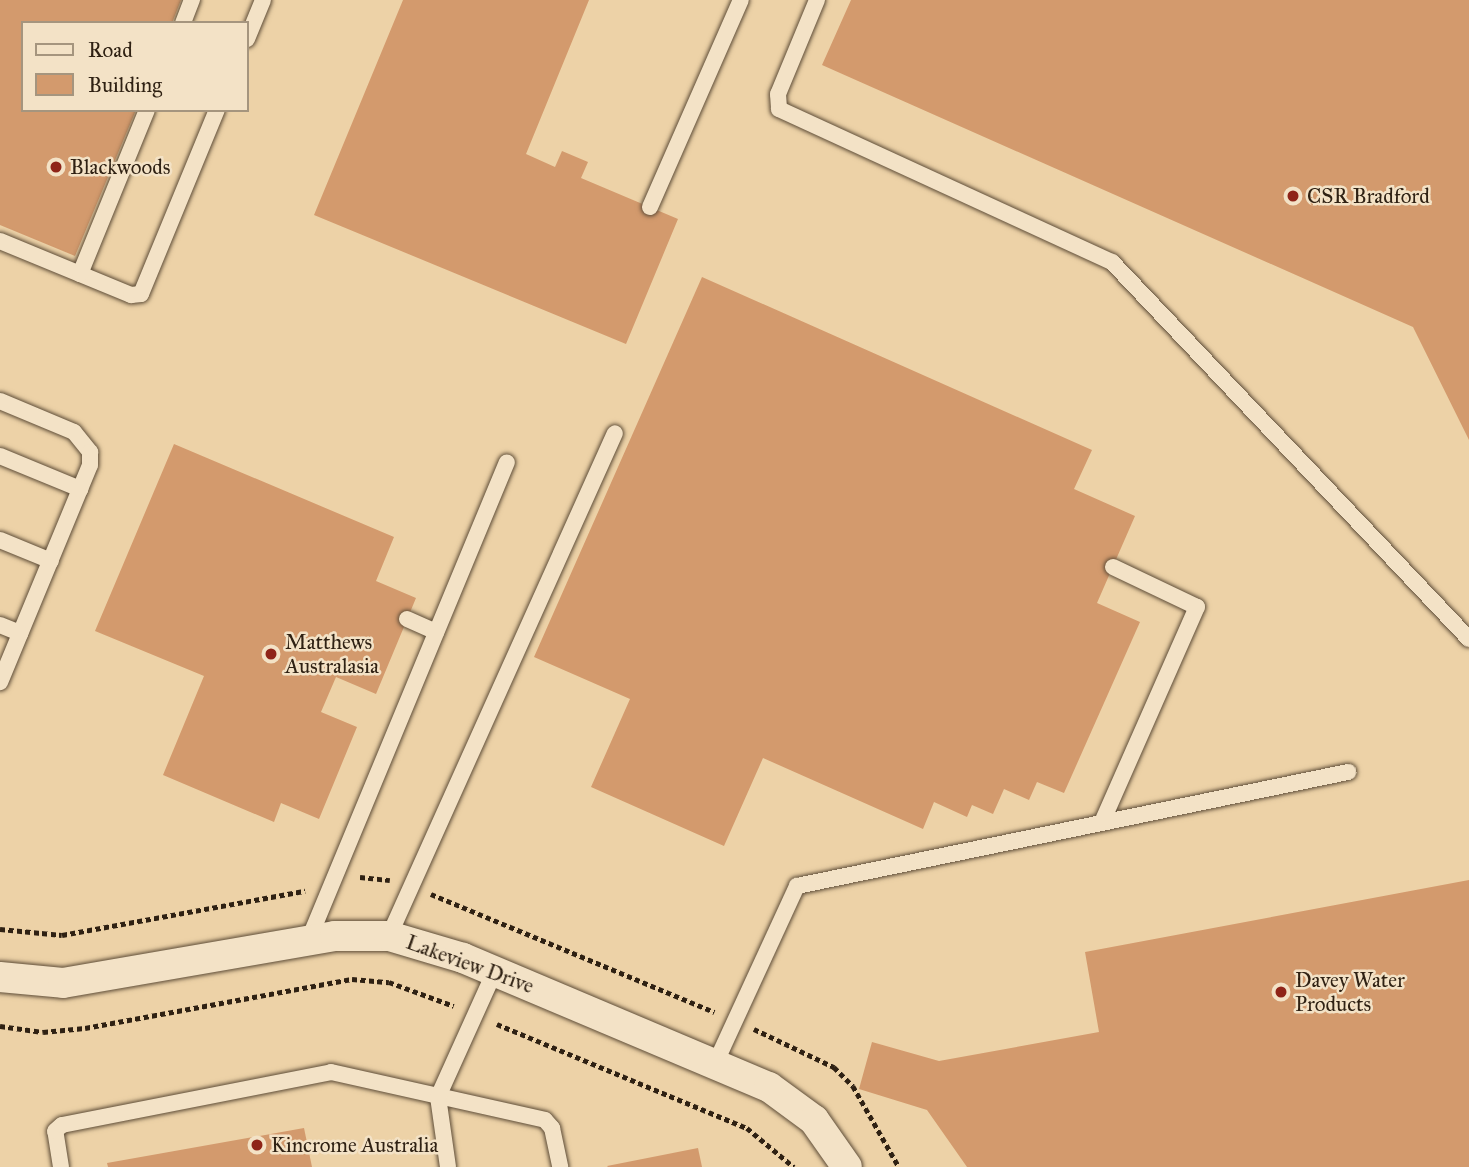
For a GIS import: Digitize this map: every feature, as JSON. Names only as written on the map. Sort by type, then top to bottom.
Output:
[{"type":"street","name":"Lakeview Drive","points":[[0,977],[63,983],[309,939],[390,936],[495,971],[716,1062],[789,1100],[814,1120],[848,1167]]},
{"type":"lane","points":[[184,21],[192,0]]},
{"type":"lane","points":[[248,35],[262,0]]},
{"type":"lane","points":[[650,207],[741,0]]},
{"type":"lane","points":[[817,0],[778,94],[779,108],[1112,262],[1469,639]]},
{"type":"lane","points":[[80,274],[146,112]]},
{"type":"lane","points":[[0,241],[80,274],[141,294],[216,112]]},
{"type":"lane","points":[[0,401],[85,440],[90,465],[0,682]]},
{"type":"lane","points":[[390,936],[615,433]]},
{"type":"lane","points":[[0,456],[80,489]]},
{"type":"lane","points":[[309,939],[507,462]]},
{"type":"lane","points":[[0,540],[51,561]]},
{"type":"lane","points":[[1103,820],[1197,607],[1112,567]]},
{"type":"lane","points":[[407,619],[436,632]]},
{"type":"lane","points":[[0,625],[20,633]]},
{"type":"lane","points":[[716,1062],[797,886],[1103,820],[1348,772]]},
{"type":"lane","points":[[448,1167],[438,1097],[495,971]]},
{"type":"lane","points":[[61,1167],[55,1131],[62,1125],[327,1073],[548,1122],[560,1167]]},
{"type":"path","points":[[0,1026],[43,1032],[85,1028],[352,979],[408,987],[747,1128],[794,1167]]},
{"type":"building","name":"Blackwoods","points":[[0,0],[181,0],[173,21],[21,21],[21,112],[135,112],[75,256],[0,225]]},
{"type":"building","points":[[403,0],[589,0],[526,154],[555,167],[562,151],[588,162],[581,178],[678,219],[626,344],[314,215]]},
{"type":"building","name":"CSR Bradford","points":[[851,0],[1469,0],[1469,440],[1413,327],[822,65]]},
{"type":"building","points":[[702,277],[1092,450],[1074,489],[1135,516],[1097,603],[1140,622],[1064,793],[1037,782],[1029,800],[1004,789],[993,814],[972,805],[967,817],[934,802],[923,829],[763,758],[724,846],[591,787],[630,699],[534,657]]},
{"type":"building","name":"Matthews Australasia","points":[[174,444],[394,537],[376,581],[416,598],[376,694],[336,677],[321,712],[357,727],[319,819],[281,803],[274,822],[163,775],[204,676],[95,631]]},
{"type":"building","name":"Davey Water Products","points":[[1469,880],[1469,1167],[967,1167],[927,1110],[859,1089],[872,1042],[939,1061],[1099,1032],[1085,952]]},
{"type":"building","name":"Kincrome Australia","points":[[304,1128],[312,1167],[108,1167],[107,1163]]},
{"type":"building","points":[[698,1148],[702,1167],[607,1166]]},
{"type":"place","name":"Blackwoods","points":[[56,167]]},
{"type":"place","name":"CSR Bradford","points":[[1293,196]]},
{"type":"place","name":"Matthews Australasia","points":[[271,654]]},
{"type":"place","name":"Davey Water Products","points":[[1281,992]]},
{"type":"place","name":"Kincrome Australia","points":[[257,1145]]}]
